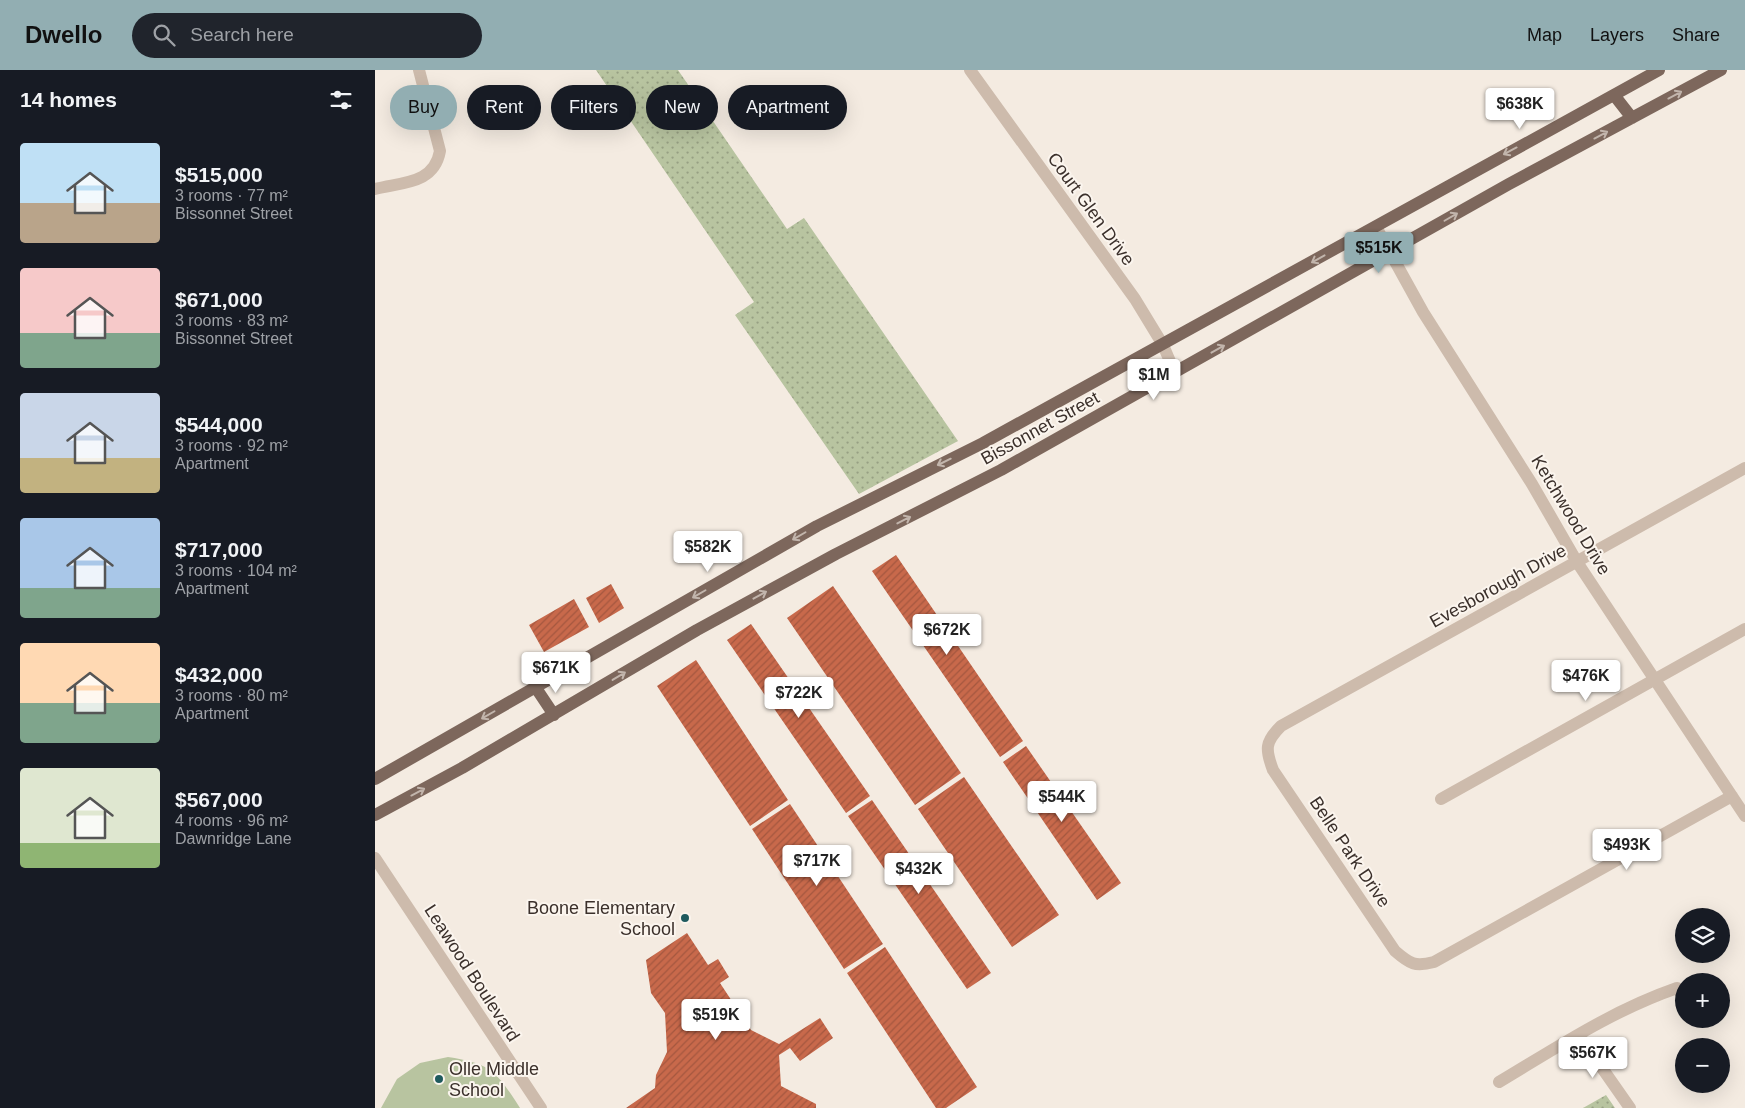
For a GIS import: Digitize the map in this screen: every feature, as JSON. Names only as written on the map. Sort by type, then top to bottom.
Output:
[{"type":"main road","name":"Bissonnet Street","points":[[375,780],[817,526],[983,443],[1376,227],[1494,159],[1659,70]]},
{"type":"main road","name":"Bissonnet Street","points":[[375,815],[450,775],[697,630],[835,554],[1001,470],[1389,252],[1721,70]]},
{"type":"main road","points":[[1614,95],[1632,118]]},
{"type":"main road","points":[[536,688],[554,715]]},
{"type":"street","points":[[380,188],[417,179],[432,172],[438,162],[440,151],[419,70]]},
{"type":"street","name":"Court Glen Drive","points":[[970,70],[1135,299],[1163,345],[1175,373]]},
{"type":"street","name":"Ketchwood Drive","points":[[1376,227],[1423,312],[1532,484],[1577,562],[1745,816]]},
{"type":"street","name":"Evesborough Drive","points":[[1347,690],[1745,468]]},
{"type":"street","points":[[1441,799],[1745,629]]},
{"type":"street","name":"Belle Park Drive","points":[[1347,690],[1281,726],[1269,737],[1267,754],[1273,770],[1395,950],[1407,962],[1421,966],[1434,962],[1732,796]]},
{"type":"street","name":"Leawood Boulevard","points":[[375,858],[541,1108]]},
{"type":"street","points":[[1499,1082],[1579,1035],[1655,996],[1675,989]]},
{"type":"street","points":[[1579,1035],[1630,1108]]},
{"type":"green space","points":[[596,70],[678,70],[688,85],[646,85],[646,130],[718,130],[718,128],[787,229],[804,218],[958,441],[859,494],[735,315],[754,302],[636,129],[636,85],[606,85]]},
{"type":"green space","points":[[448,1057],[484,1066],[505,1085],[520,1108],[381,1108],[397,1079],[420,1063]]},
{"type":"green space","points":[[1606,1095],[1615,1108],[1583,1108]]},
{"type":"building","points":[[896,555],[1023,741],[1000,757],[872,571]]},
{"type":"building","points":[[611,584],[624,608],[599,623],[586,598]]},
{"type":"building","points":[[833,586],[961,773],[915,805],[787,618]]},
{"type":"building","points":[[574,599],[589,627],[544,652],[529,625]]},
{"type":"building","points":[[751,624],[870,796],[846,813],[727,640]]},
{"type":"building","points":[[696,660],[788,800],[750,826],[657,686]]},
{"type":"building","points":[[1026,746],[1121,883],[1097,900],[1003,762]]},
{"type":"building","points":[[964,777],[1059,915],[1012,947],[918,809]]},
{"type":"building","points":[[872,800],[991,973],[967,989],[848,816]]},
{"type":"building","points":[[790,804],[883,944],[844,969],[752,829]]},
{"type":"building","points":[[687,933],[708,965],[718,959],[729,977],[720,983],[751,1030],[779,1044],[820,1018],[833,1038],[800,1061],[790,1048],[779,1055],[781,1086],[816,1104],[816,1108],[626,1108],[655,1088],[656,1075],[667,1052],[665,1013],[651,993],[646,960]]},
{"type":"building","points":[[885,947],[977,1087],[946,1108],[936,1108],[847,973]]},
{"type":"place","name":"Boone Elementary School","points":[[685,918]]},
{"type":"place","name":"Olle Middle School","points":[[439,1079]]}]
